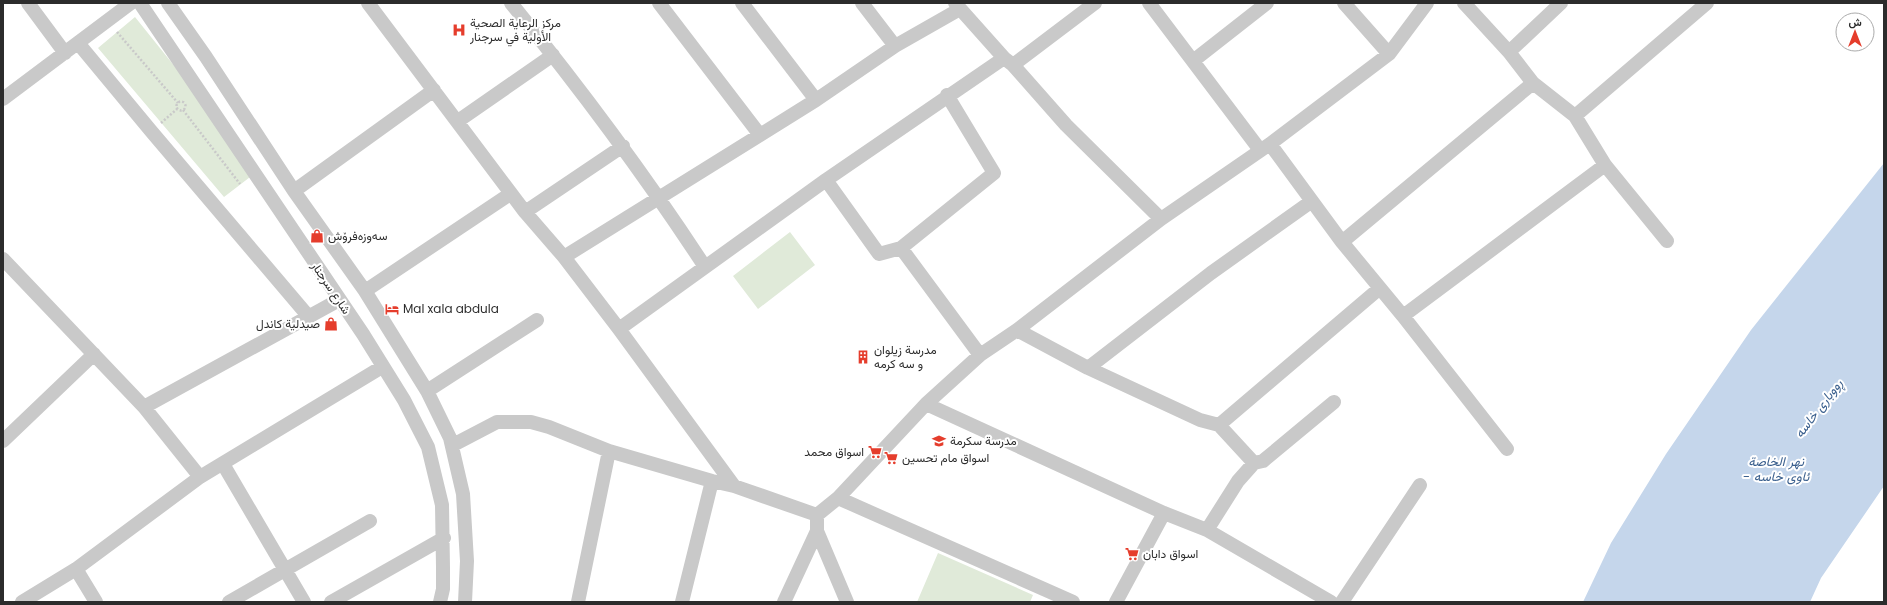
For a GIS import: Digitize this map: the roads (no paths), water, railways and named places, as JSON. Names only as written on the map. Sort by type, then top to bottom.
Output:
[{"type":"street","points":[[28,3],[65,53]]},
{"type":"street","points":[[3,99],[131,3]]},
{"type":"street","name":"شارع سرجنار","points":[[140,3],[363,334],[404,400],[428,447],[442,505],[444,538],[443,588],[440,602]]},
{"type":"street","points":[[168,3],[206,57],[294,191],[365,291],[427,391],[453,445],[462,494],[468,561],[465,602]]},
{"type":"street","points":[[368,3],[458,121],[510,194],[564,257],[619,329],[734,486]]},
{"type":"street","points":[[511,3],[623,146],[660,198],[705,267]]},
{"type":"street","points":[[658,3],[760,135]]},
{"type":"street","points":[[742,3],[816,100]]},
{"type":"street","points":[[862,3],[896,46]]},
{"type":"street","points":[[619,329],[826,180],[947,96],[1008,61],[1095,3]]},
{"type":"street","points":[[1149,3],[1192,61],[1312,202],[1342,242],[1403,316],[1507,449]]},
{"type":"street","points":[[1192,61],[1268,3]]},
{"type":"street","points":[[1344,3],[1389,54]]},
{"type":"street","points":[[817,515],[838,498],[926,404],[980,355],[1017,330],[1161,219],[1265,147],[1389,54],[1427,3]]},
{"type":"street","points":[[1464,3],[1509,52],[1533,82],[1574,116],[1605,165],[1667,241]]},
{"type":"street","points":[[1509,52],[1561,3]]},
{"type":"street","points":[[1574,116],[1707,3]]},
{"type":"street","points":[[564,257],[816,100],[957,6],[1066,125],[1161,219]]},
{"type":"street","points":[[78,43],[309,317]]},
{"type":"street","points":[[458,121],[553,55]]},
{"type":"street","points":[[1342,242],[1533,82]]},
{"type":"street","points":[[294,191],[434,90]]},
{"type":"street","points":[[826,180],[879,254],[901,248],[994,173],[947,96]]},
{"type":"street","points":[[525,212],[623,146]]},
{"type":"street","points":[[1403,316],[1605,165]]},
{"type":"street","points":[[365,291],[510,194]]},
{"type":"street","points":[[1088,368],[1211,273],[1312,202]]},
{"type":"street","points":[[901,248],[980,355]]},
{"type":"street","points":[[3,259],[144,407],[200,477]]},
{"type":"street","points":[[1219,425],[1380,288]]},
{"type":"street","points":[[144,407],[339,300]]},
{"type":"street","points":[[427,391],[538,320]]},
{"type":"street","points":[[1017,330],[1088,368],[1200,420],[1219,425],[1254,463]]},
{"type":"street","points":[[3,441],[94,354]]},
{"type":"street","points":[[22,602],[76,569],[200,477],[382,366]]},
{"type":"street","points":[[1207,530],[1238,481],[1254,463],[1262,461],[1334,402]]},
{"type":"street","points":[[926,404],[1164,513],[1207,530],[1330,602]]},
{"type":"street","points":[[453,445],[497,422],[531,422],[549,427],[609,451],[734,486],[817,515]]},
{"type":"street","points":[[578,602],[609,451]]},
{"type":"street","points":[[223,464],[286,568],[304,602]]},
{"type":"street","points":[[682,602],[712,481]]},
{"type":"street","points":[[1342,602],[1420,485]]},
{"type":"street","points":[[838,498],[1073,602]]},
{"type":"street","points":[[1116,602],[1164,513]]},
{"type":"street","points":[[817,515],[817,531],[847,602]]},
{"type":"street","points":[[229,602],[370,521]]},
{"type":"street","points":[[784,602],[817,531]]},
{"type":"street","points":[[331,602],[444,538]]},
{"type":"street","points":[[76,569],[96,602]]},
{"type":"water","name":"نهر الخاصة - ئاوی خاسە","points":[[1884,163],[1884,486],[1821,578],[1810,602],[1583,602],[1611,543],[1666,454],[1751,330]]},
{"type":"place","name":"مركز الرعاية الصحية الأولية في سرجنار","points":[[459,30]]},
{"type":"place","name":"سەوزەفرۆش","points":[[317,236]]},
{"type":"place","name":"Mal xala abdula","points":[[392,309]]},
{"type":"place","name":"صيدلية كاندل","points":[[331,324]]},
{"type":"place","name":"مدرسة زيلوان و سه كرمه","points":[[863,357]]},
{"type":"place","name":"مدرسة سكرمة","points":[[939,441]]},
{"type":"place","name":"اسواق محمد","points":[[875,452]]},
{"type":"place","name":"اسواق مام تحسين","points":[[891,458]]},
{"type":"place","name":"اسواق دابان","points":[[1132,554]]},
{"type":"water label","name":"ڕووباری خاسە","points":[[1818,408]]}]
